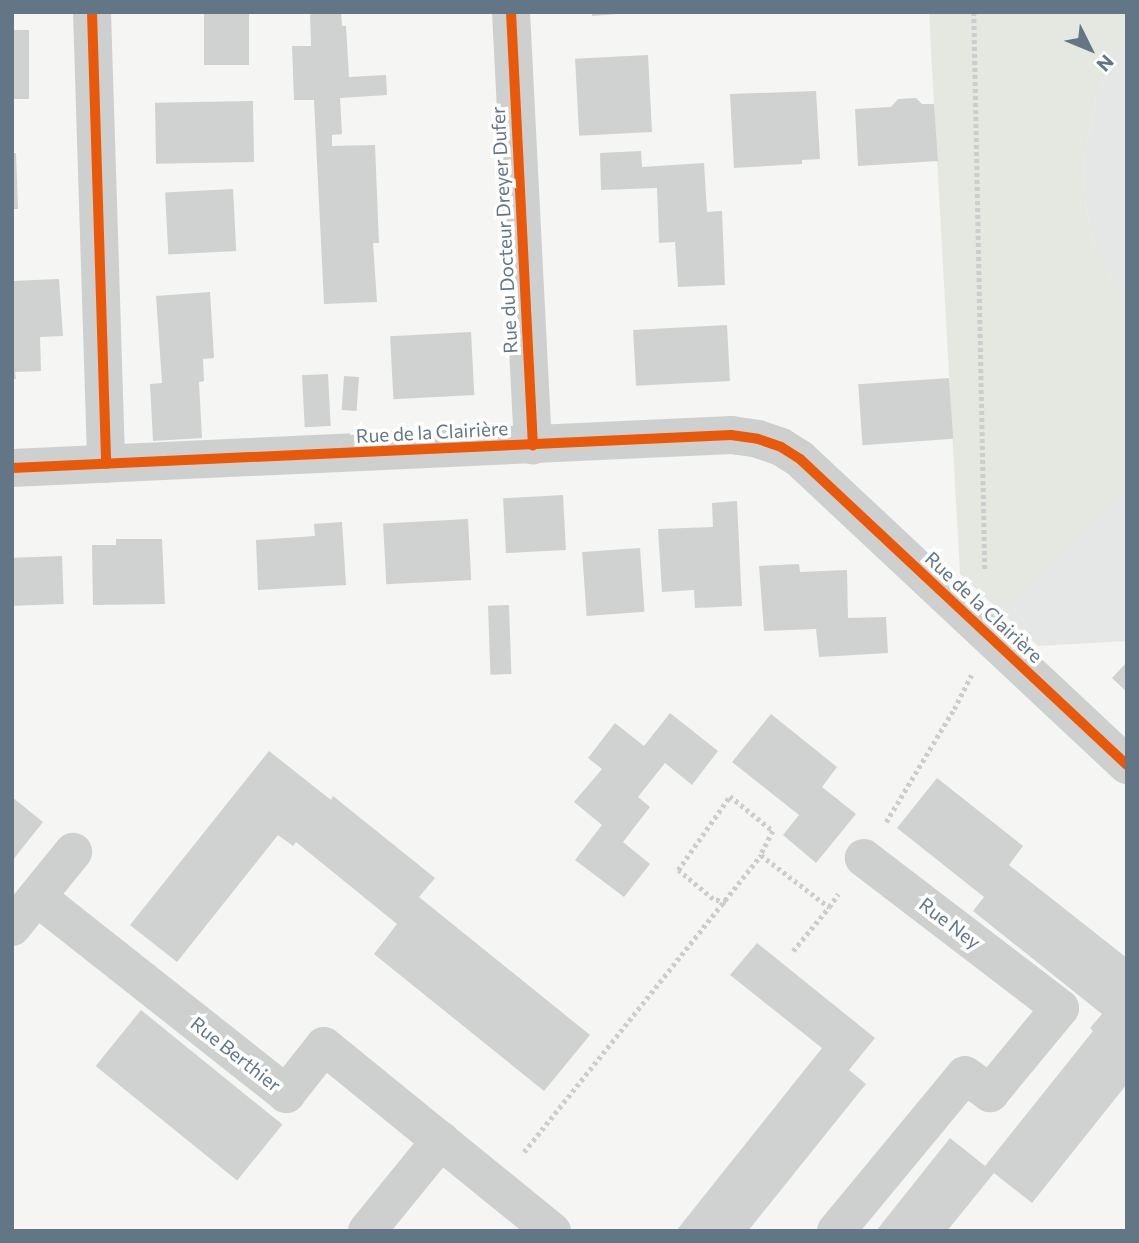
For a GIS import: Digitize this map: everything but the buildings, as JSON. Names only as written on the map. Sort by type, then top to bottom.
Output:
[{"type":"street","points":[[92,12],[106,464]]},
{"type":"street","name":"Rue du Docteur Dreyer Dufer","points":[[511,12],[533,445]]},
{"type":"street","name":"Rue de la Clairière","points":[[12,468],[731,435],[758,439],[781,447],[800,459],[1127,765]]},
{"type":"street","points":[[12,927],[73,852]]},
{"type":"street","name":"Rue Ney","points":[[836,1231],[965,1074],[990,1093],[1060,1008],[864,858]]},
{"type":"street","name":"Rue Berthier","points":[[37,897],[286,1094],[324,1046],[552,1231]]},
{"type":"street","points":[[368,1231],[441,1140]]},
{"type":"path","points":[[793,951],[864,858],[954,709],[976,665],[986,633],[974,12]]},
{"type":"path","points":[[497,1185],[726,903],[761,855],[773,831],[730,796],[678,870],[713,899],[726,903]]},
{"type":"path","points":[[761,855],[829,907]]},
{"type":"shaded area","points":[[929,12],[1127,12],[1127,39],[1096,97],[1083,166],[1086,209],[1094,243],[1127,308],[1127,484],[1000,611],[960,574]]},
{"type":"shaded area","points":[[1127,39],[1127,308],[1094,243],[1086,209],[1083,166],[1096,97]]},
{"type":"shaded area","points":[[1127,484],[1127,641],[1038,646],[1000,611]]},
{"type":"cycle path","points":[[92,12],[106,464]]},
{"type":"cycle path","points":[[511,12],[533,445]]},
{"type":"cycle path","points":[[12,468],[731,435],[758,439],[781,447],[800,459],[1127,765]]}]
